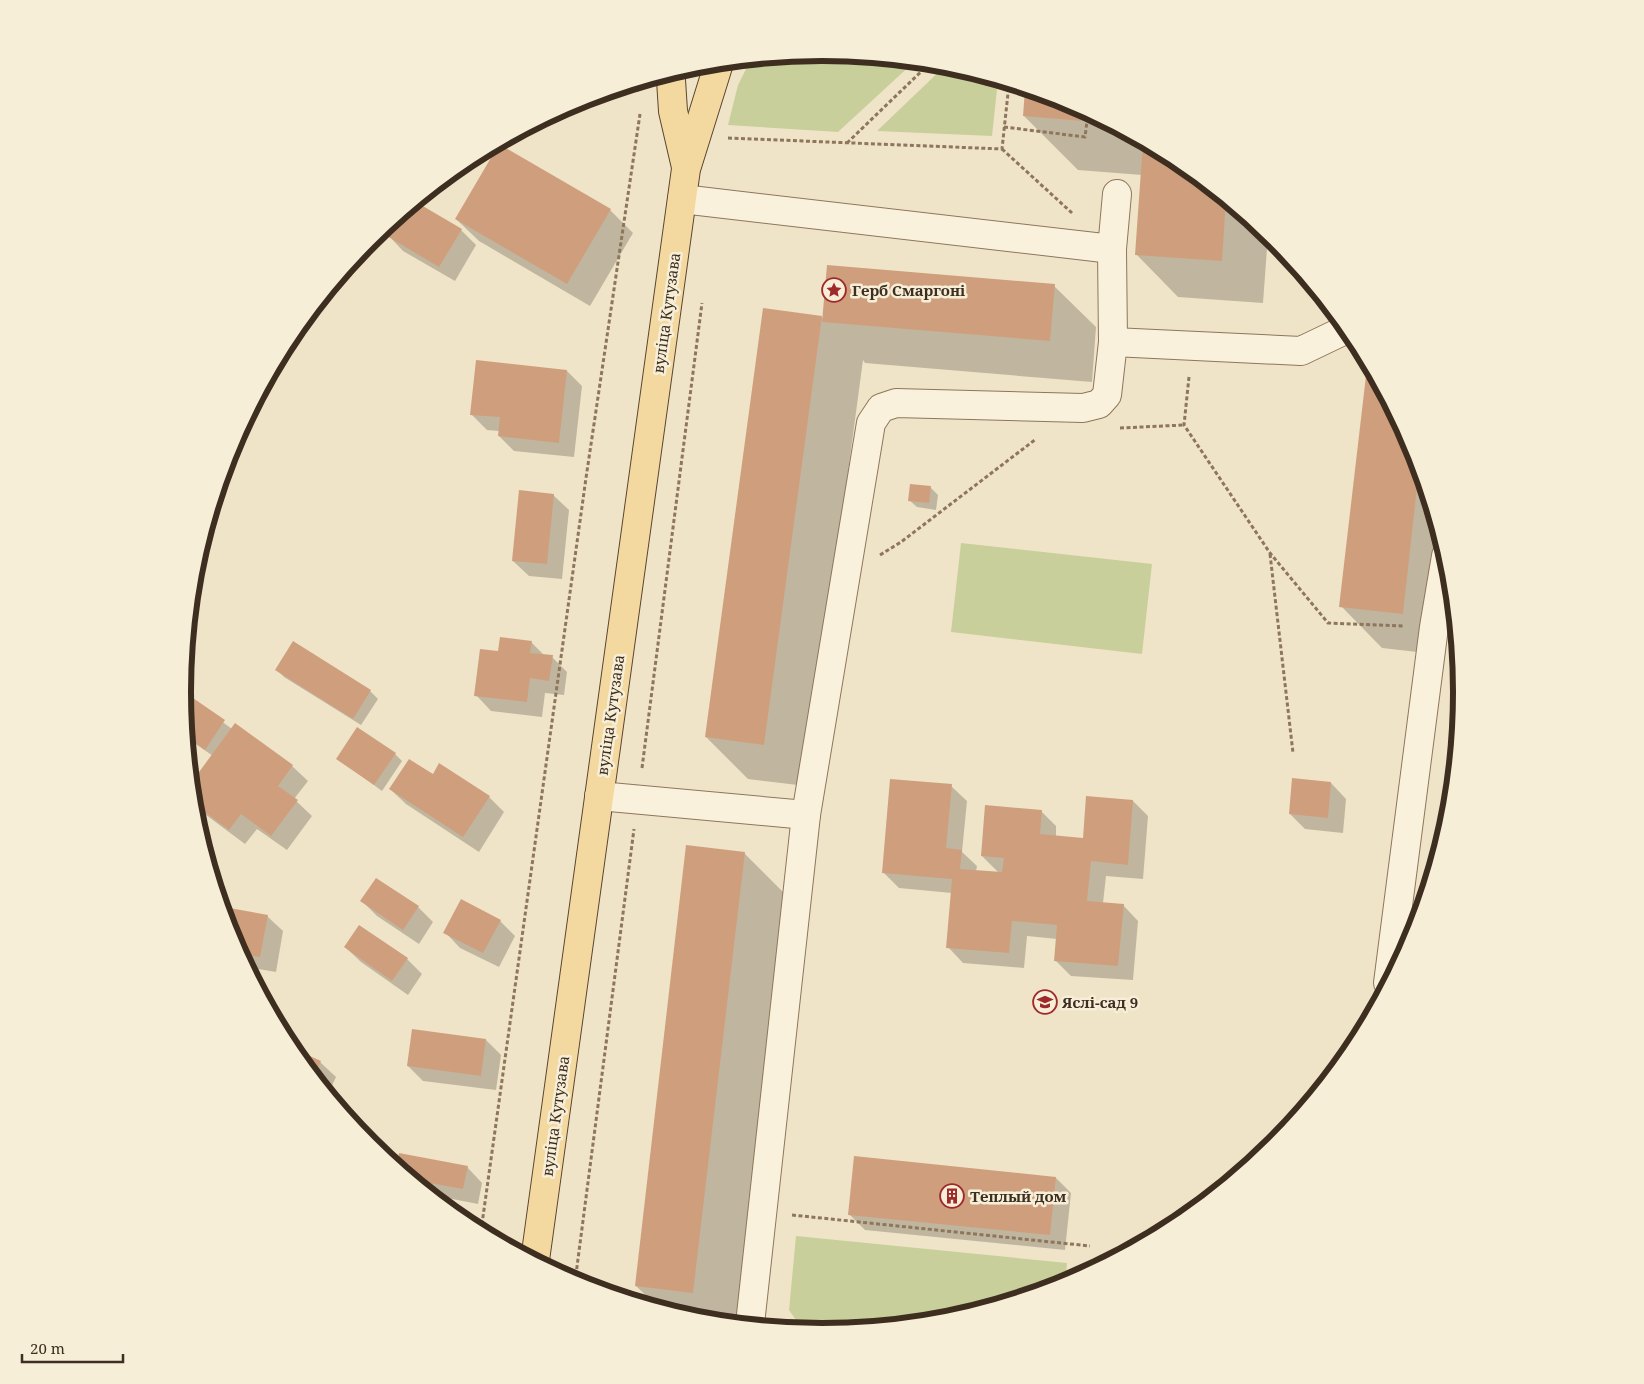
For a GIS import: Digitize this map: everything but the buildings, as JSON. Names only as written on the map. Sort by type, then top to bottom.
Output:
[{"type":"main road","name":"вуліца Кутузава","points":[[536,1254],[686,169],[717,70]]},
{"type":"main road","name":"вуліца Кутузава","points":[[671,80],[673,111],[686,169]]},
{"type":"lane","points":[[751,1318],[806,815],[871,423],[881,408],[896,403],[1083,408],[1099,404],[1107,395],[1113,342],[1112,249],[1117,194]]},
{"type":"lane","points":[[682,199],[1112,249]]},
{"type":"lane","points":[[1113,342],[1301,351],[1339,333]]},
{"type":"lane","points":[[1391,964],[1445,627],[1445,599]]},
{"type":"lane","points":[[599,796],[806,815]]},
{"type":"path","points":[[847,143],[923,70]]},
{"type":"path","points":[[1002,149],[1008,90]]},
{"type":"path","points":[[481,1222],[587,468],[640,113]]},
{"type":"path","points":[[1004,127],[1086,137],[1087,121]]},
{"type":"path","points":[[723,138],[1002,149],[1076,216]]},
{"type":"path","points":[[576,1273],[702,300]]},
{"type":"path","points":[[1192,346],[1184,425],[1270,553],[1328,623],[1445,627]]},
{"type":"path","points":[[1114,428],[1184,425]]},
{"type":"path","points":[[846,576],[900,542],[1037,438]]},
{"type":"path","points":[[1270,553],[1293,753]]},
{"type":"path","points":[[762,1212],[1090,1246]]},
{"type":"green space","points":[[822,61],[908,68],[838,132],[728,125],[738,85],[747,66]]},
{"type":"green space","points":[[939,72],[997,87],[992,136],[877,131]]},
{"type":"green space","points":[[961,543],[1152,564],[1142,654],[951,632]]},
{"type":"green space","points":[[796,1236],[1067,1263],[1066,1274],[1063,1275],[1025,1289],[945,1311],[863,1321],[822,1323],[797,1322],[789,1310]]},
{"type":"place","name":"Герб Смаргоні","points":[[834,290]]},
{"type":"place","name":"Яслі-сад 9","points":[[1045,1002]]},
{"type":"place","name":"Теплый дом","points":[[952,1196]]}]
